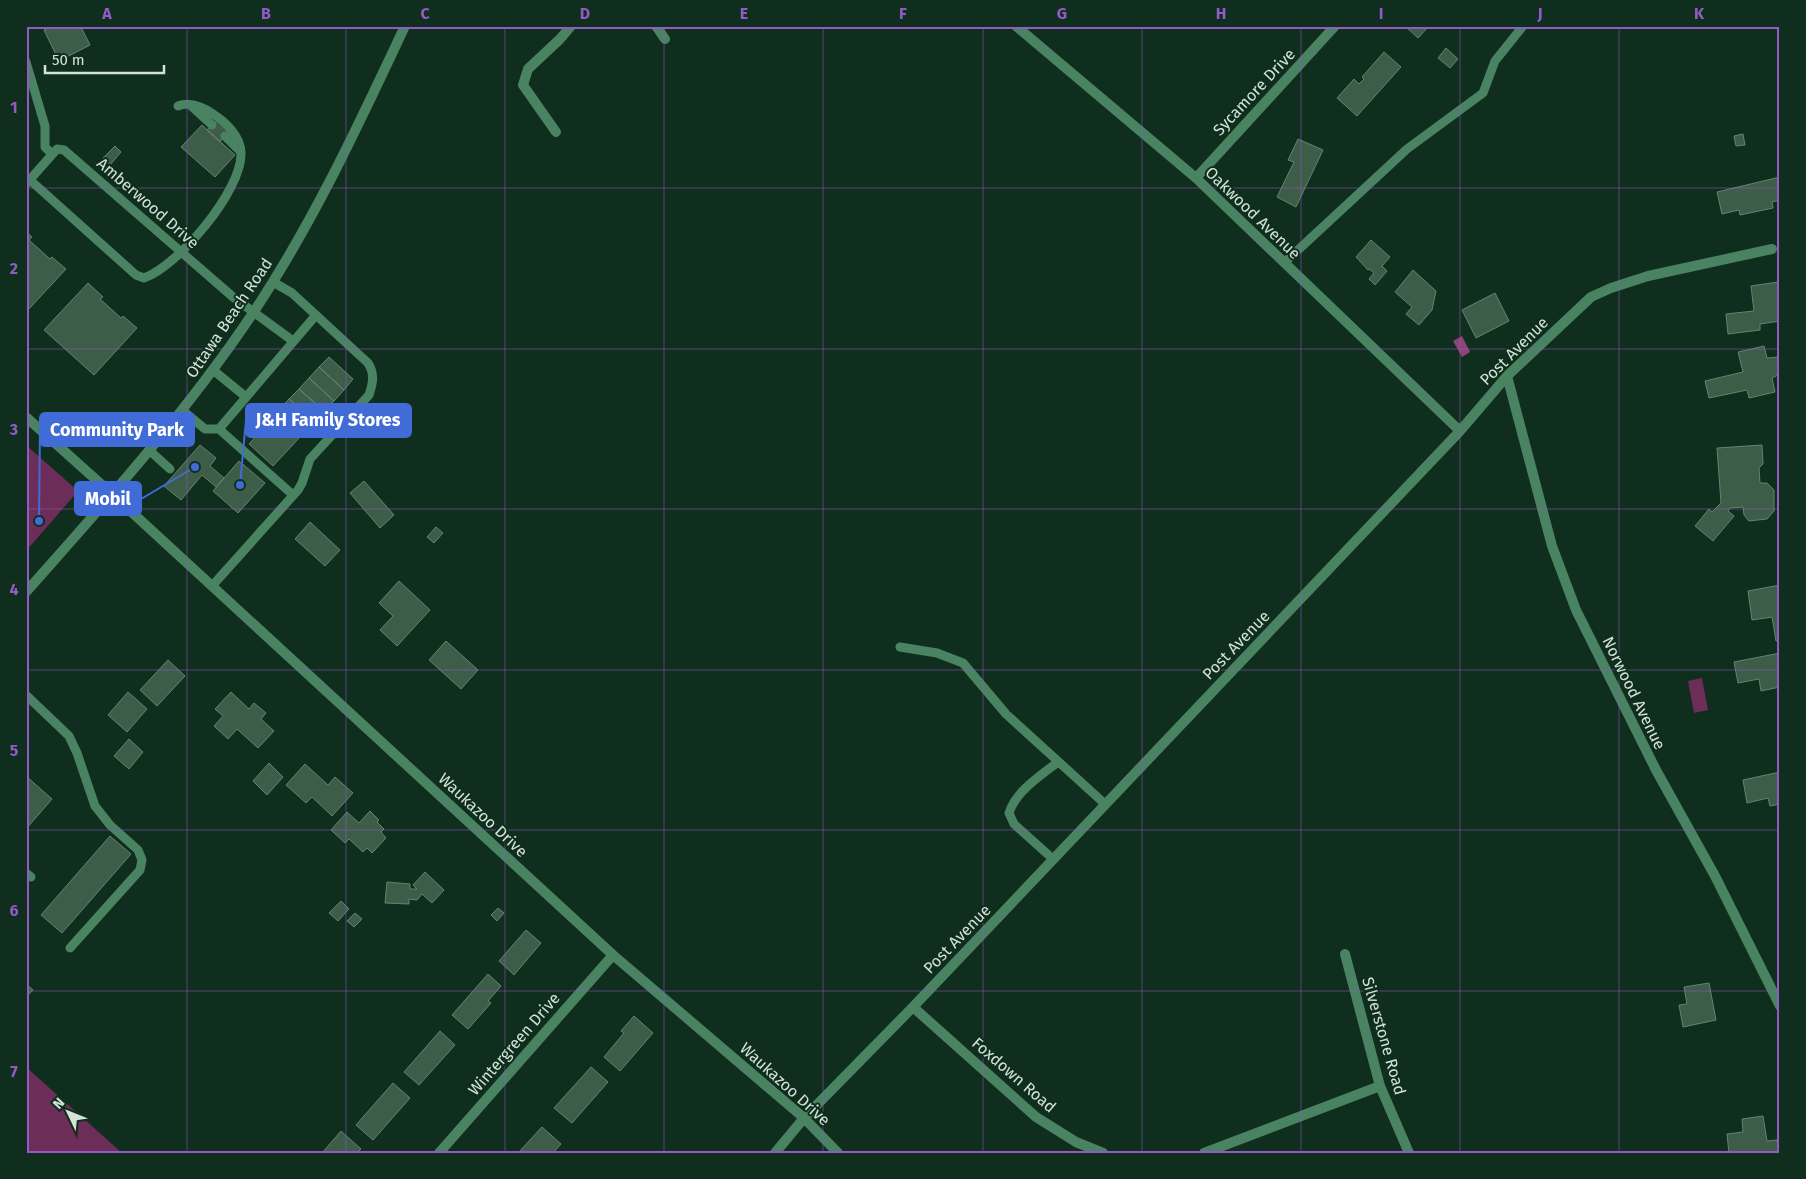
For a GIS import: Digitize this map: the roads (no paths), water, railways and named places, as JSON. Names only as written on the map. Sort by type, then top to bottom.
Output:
[{"type":"street","name":"Ottawa Beach Road","points":[[26,592],[112,494],[182,410],[254,312],[297,242],[333,175],[405,26]]},
{"type":"street","points":[[556,132],[523,85],[528,69],[571,26]]},
{"type":"street","points":[[656,26],[665,39]]},
{"type":"street","name":"Oakwood Avenue","points":[[1016,26],[1196,178],[1460,431]]},
{"type":"street","name":"Sycamore Drive","points":[[1196,178],[1335,26]]},
{"type":"street","name":"Post Avenue","points":[[775,1153],[804,1118],[913,1007],[1460,431],[1507,376],[1591,297],[1611,288],[1648,276],[1772,249]]},
{"type":"street","name":"Norwood Avenue","points":[[1507,376],[1552,546],[1576,610],[1656,770],[1715,876],[1780,1006]]},
{"type":"street","name":"Waukazoo Drive","points":[[26,417],[613,955],[804,1118],[838,1153]]},
{"type":"street","name":"Silverstone Road","points":[[1345,954],[1380,1086],[1408,1153]]},
{"type":"street","name":"Wintergreen Drive","points":[[439,1153],[613,955]]},
{"type":"street","name":"Foxdown Road","points":[[913,1007],[1036,1117],[1076,1142],[1103,1153]]},
{"type":"street","points":[[1204,1153],[1380,1086]]},
{"type":"lane","points":[[1284,263],[1407,149],[1483,93],[1495,61],[1523,26]]},
{"type":"lane","points":[[26,62],[45,126],[45,147],[52,154],[28,182],[136,275],[144,278],[151,276],[182,253],[211,218],[225,197],[236,175],[242,152],[236,136],[218,117],[202,107],[189,104],[178,106]]},
{"type":"lane","points":[[189,104],[212,125]]},
{"type":"lane","points":[[225,136],[242,152]]},
{"type":"lane","name":"Amberwood Drive","points":[[52,154],[57,149],[64,150],[233,297],[293,342]]},
{"type":"lane","points":[[212,586],[293,495],[302,483],[310,459],[369,395],[372,386],[372,369],[368,363],[292,293],[273,282]]},
{"type":"lane","points":[[219,429],[316,314]]},
{"type":"lane","points":[[213,370],[246,396]]},
{"type":"lane","points":[[182,410],[205,429],[219,429],[293,495]]},
{"type":"lane","points":[[149,450],[170,469]]},
{"type":"lane","points":[[900,647],[937,653],[963,663],[1006,714],[1106,804]]},
{"type":"lane","points":[[26,695],[69,736],[77,753],[95,806],[110,824],[138,850],[142,860],[140,870],[70,948]]},
{"type":"lane","points":[[1053,859],[1014,824],[1009,813],[1012,804],[1022,792],[1058,762]]},
{"type":"place","name":"Mobil","points":[[195,467]]},
{"type":"place","name":"J&H Family Stores","points":[[240,485]]},
{"type":"place","name":"Community Park","points":[[39,521]]}]
